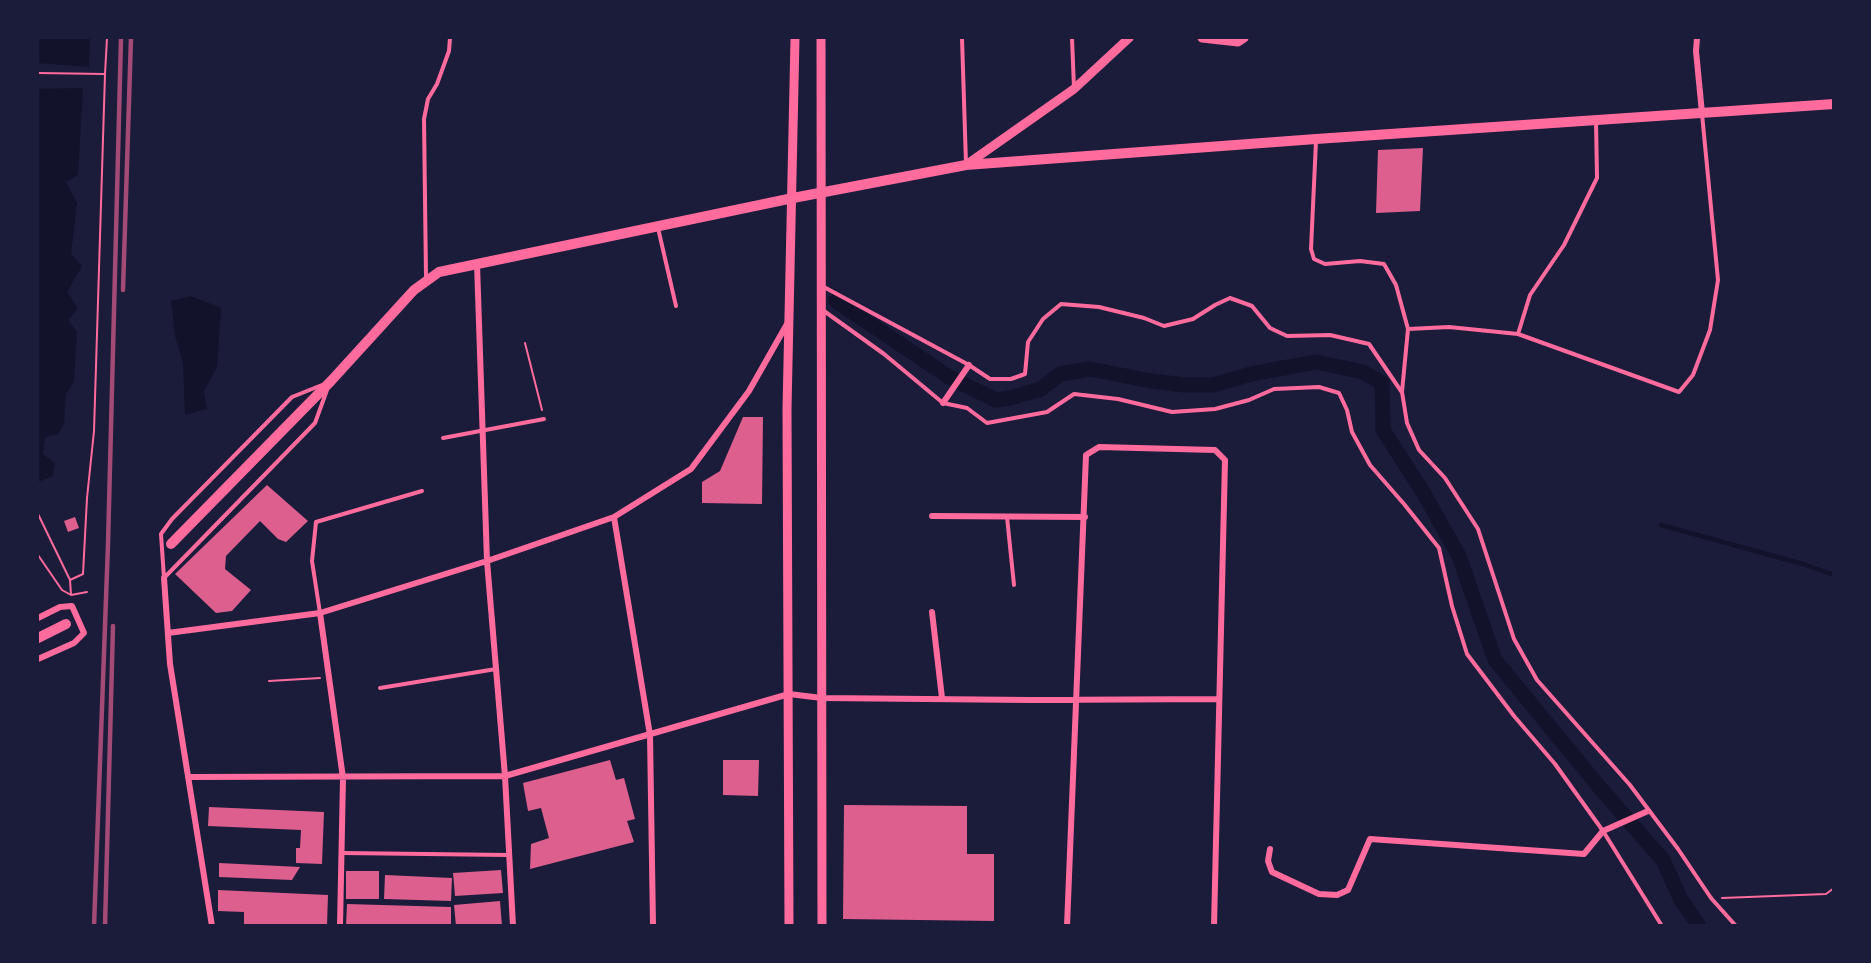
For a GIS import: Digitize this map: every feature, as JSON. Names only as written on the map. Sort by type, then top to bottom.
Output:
[{"type":"main road","points":[[171,544],[331,381],[414,290],[439,272],[793,198],[966,165],[1833,104]]},
{"type":"main road","points":[[38,638],[66,624]]},
{"type":"street","points":[[789,926],[788,409],[795,38]]},
{"type":"street","points":[[821,38],[822,926]]},
{"type":"street","points":[[966,165],[1074,89],[1129,38]]},
{"type":"street","points":[[1202,38],[1238,42],[1244,38]]},
{"type":"street","points":[[1697,38],[1696,51],[1702,113]]},
{"type":"street","points":[[477,264],[487,561],[505,776],[513,926]]},
{"type":"street","points":[[168,633],[320,613],[487,561],[614,517],[691,469],[749,391],[791,318]]},
{"type":"street","points":[[943,403],[969,365]]},
{"type":"street","points":[[1067,926],[1086,455],[1099,447],[1215,450],[1225,460],[1214,926]]},
{"type":"street","points":[[932,516],[1085,517]]},
{"type":"street","points":[[614,517],[650,735],[653,926]]},
{"type":"street","points":[[164,578],[170,664],[212,926]]},
{"type":"street","points":[[38,618],[60,607],[72,606],[84,633],[74,643],[38,659]]},
{"type":"street","points":[[932,612],[942,698]]},
{"type":"street","points":[[320,613],[343,778],[340,926]]},
{"type":"street","points":[[188,777],[505,776],[789,694],[822,698],[1219,699]]},
{"type":"street","points":[[1270,849],[1268,861],[1272,872],[1319,894],[1337,895],[1348,890],[1370,839],[1584,854],[1603,831],[1648,811]]},
{"type":"lane","points":[[426,281],[424,119],[428,99],[449,51],[450,38]]},
{"type":"lane","points":[[962,38],[966,165]]},
{"type":"lane","points":[[1072,38],[1074,89]]},
{"type":"lane","points":[[1408,329],[1449,327],[1518,334],[1679,392],[1693,375],[1710,330],[1718,279],[1702,113]]},
{"type":"lane","points":[[1518,334],[1530,295],[1564,245],[1598,178],[1596,120]]},
{"type":"lane","points":[[1316,139],[1311,249],[1314,259],[1325,264],[1360,261],[1384,264],[1396,285],[1408,329],[1402,392],[1407,423],[1419,450],[1445,478],[1478,529],[1514,639],[1537,680],[1630,785],[1711,898],[1736,926]]},
{"type":"lane","points":[[658,228],[676,306]]},
{"type":"lane","points":[[822,286],[969,365],[990,379],[1011,379],[1025,374],[1028,342],[1043,319],[1061,304],[1099,307],[1144,318],[1164,326],[1192,319],[1215,304],[1230,298],[1252,306],[1270,328],[1287,336],[1330,335],[1369,344],[1402,392]]},
{"type":"lane","points":[[823,310],[884,354],[943,403],[967,408],[987,423],[1047,412],[1074,394],[1118,399],[1172,412],[1215,409],[1249,400],[1274,389],[1319,387],[1339,393],[1347,410],[1352,432],[1370,465],[1439,548],[1452,606],[1467,654],[1514,716],[1555,764],[1603,831],[1662,926]]},
{"type":"lane","points":[[164,578],[161,534],[171,519],[292,397],[331,381]]},
{"type":"lane","points":[[164,578],[315,423],[331,381]]},
{"type":"lane","points":[[443,438],[544,419]]},
{"type":"lane","points":[[320,613],[312,561],[316,522],[422,491]]},
{"type":"lane","points":[[1007,517],[1014,585]]},
{"type":"lane","points":[[380,688],[496,669]]},
{"type":"lane","points":[[341,853],[509,855]]},
{"type":"path","points":[[70,580],[82,574],[94,431],[106,38]]},
{"type":"path","points":[[38,73],[105,75]]},
{"type":"path","points":[[525,343],[544,419]]},
{"type":"path","points":[[38,514],[70,580],[71,595]]},
{"type":"path","points":[[38,555],[62,590],[71,595],[87,592]]},
{"type":"path","points":[[269,681],[329,677]]},
{"type":"path","points":[[1711,898],[1826,894],[1833,888]]},
{"type":"shaded area","points":[[38,38],[90,38],[89,67],[38,63]]},
{"type":"shaded area","points":[[83,88],[78,175],[66,182],[77,203],[71,254],[82,266],[67,292],[78,308],[68,320],[77,332],[74,382],[66,394],[64,424],[58,434],[45,437],[43,454],[55,463],[53,476],[38,482],[38,89]]},
{"type":"shaded area","points":[[191,296],[221,308],[217,367],[204,391],[207,409],[185,415],[183,363],[175,336],[171,301]]},
{"type":"building","points":[[1423,148],[1420,211],[1376,213],[1378,150]]},
{"type":"building","points":[[743,417],[763,417],[762,504],[702,503],[702,482],[720,471]]},
{"type":"building","points":[[267,485],[308,521],[286,542],[278,539],[260,521],[226,556],[225,569],[251,590],[232,611],[216,613],[175,574]]},
{"type":"building","points":[[75,517],[79,528],[68,532],[64,521]]},
{"type":"building","points":[[610,760],[616,780],[624,778],[635,819],[627,821],[634,842],[530,869],[531,844],[549,838],[541,808],[528,811],[523,783]]},
{"type":"building","points":[[723,760],[759,760],[758,796],[723,795]]},
{"type":"building","points":[[844,805],[967,806],[967,854],[994,854],[994,921],[843,919]]},
{"type":"building","points":[[209,807],[324,812],[322,864],[296,863],[296,848],[300,848],[301,830],[208,826]]},
{"type":"building","points":[[219,863],[300,867],[292,880],[219,877]]},
{"type":"building","points":[[501,870],[503,893],[455,896],[453,873]]},
{"type":"building","points":[[346,871],[379,871],[379,899],[346,899]]},
{"type":"building","points":[[385,875],[452,878],[451,901],[384,899]]},
{"type":"building","points":[[218,890],[328,895],[327,926],[244,924],[244,912],[218,911]]},
{"type":"building","points":[[500,901],[502,926],[456,926],[454,905]]},
{"type":"building","points":[[347,904],[451,907],[451,926],[346,926]]},
{"type":"waterway","points":[[836,301],[949,377],[996,400],[1041,389],[1060,374],[1090,369],[1151,381],[1185,385],[1213,385],[1251,374],[1316,362],[1363,372],[1382,383],[1383,430],[1423,492],[1459,556],[1495,660],[1601,789],[1663,860],[1681,900],[1699,926]]},
{"type":"waterway","points":[[1661,525],[1803,564],[1834,575]]},
{"type":"railway","points":[[94,926],[108,544],[121,38]]},
{"type":"railway","points":[[123,290],[131,38]]},
{"type":"railway","points":[[105,926],[113,626]]}]
